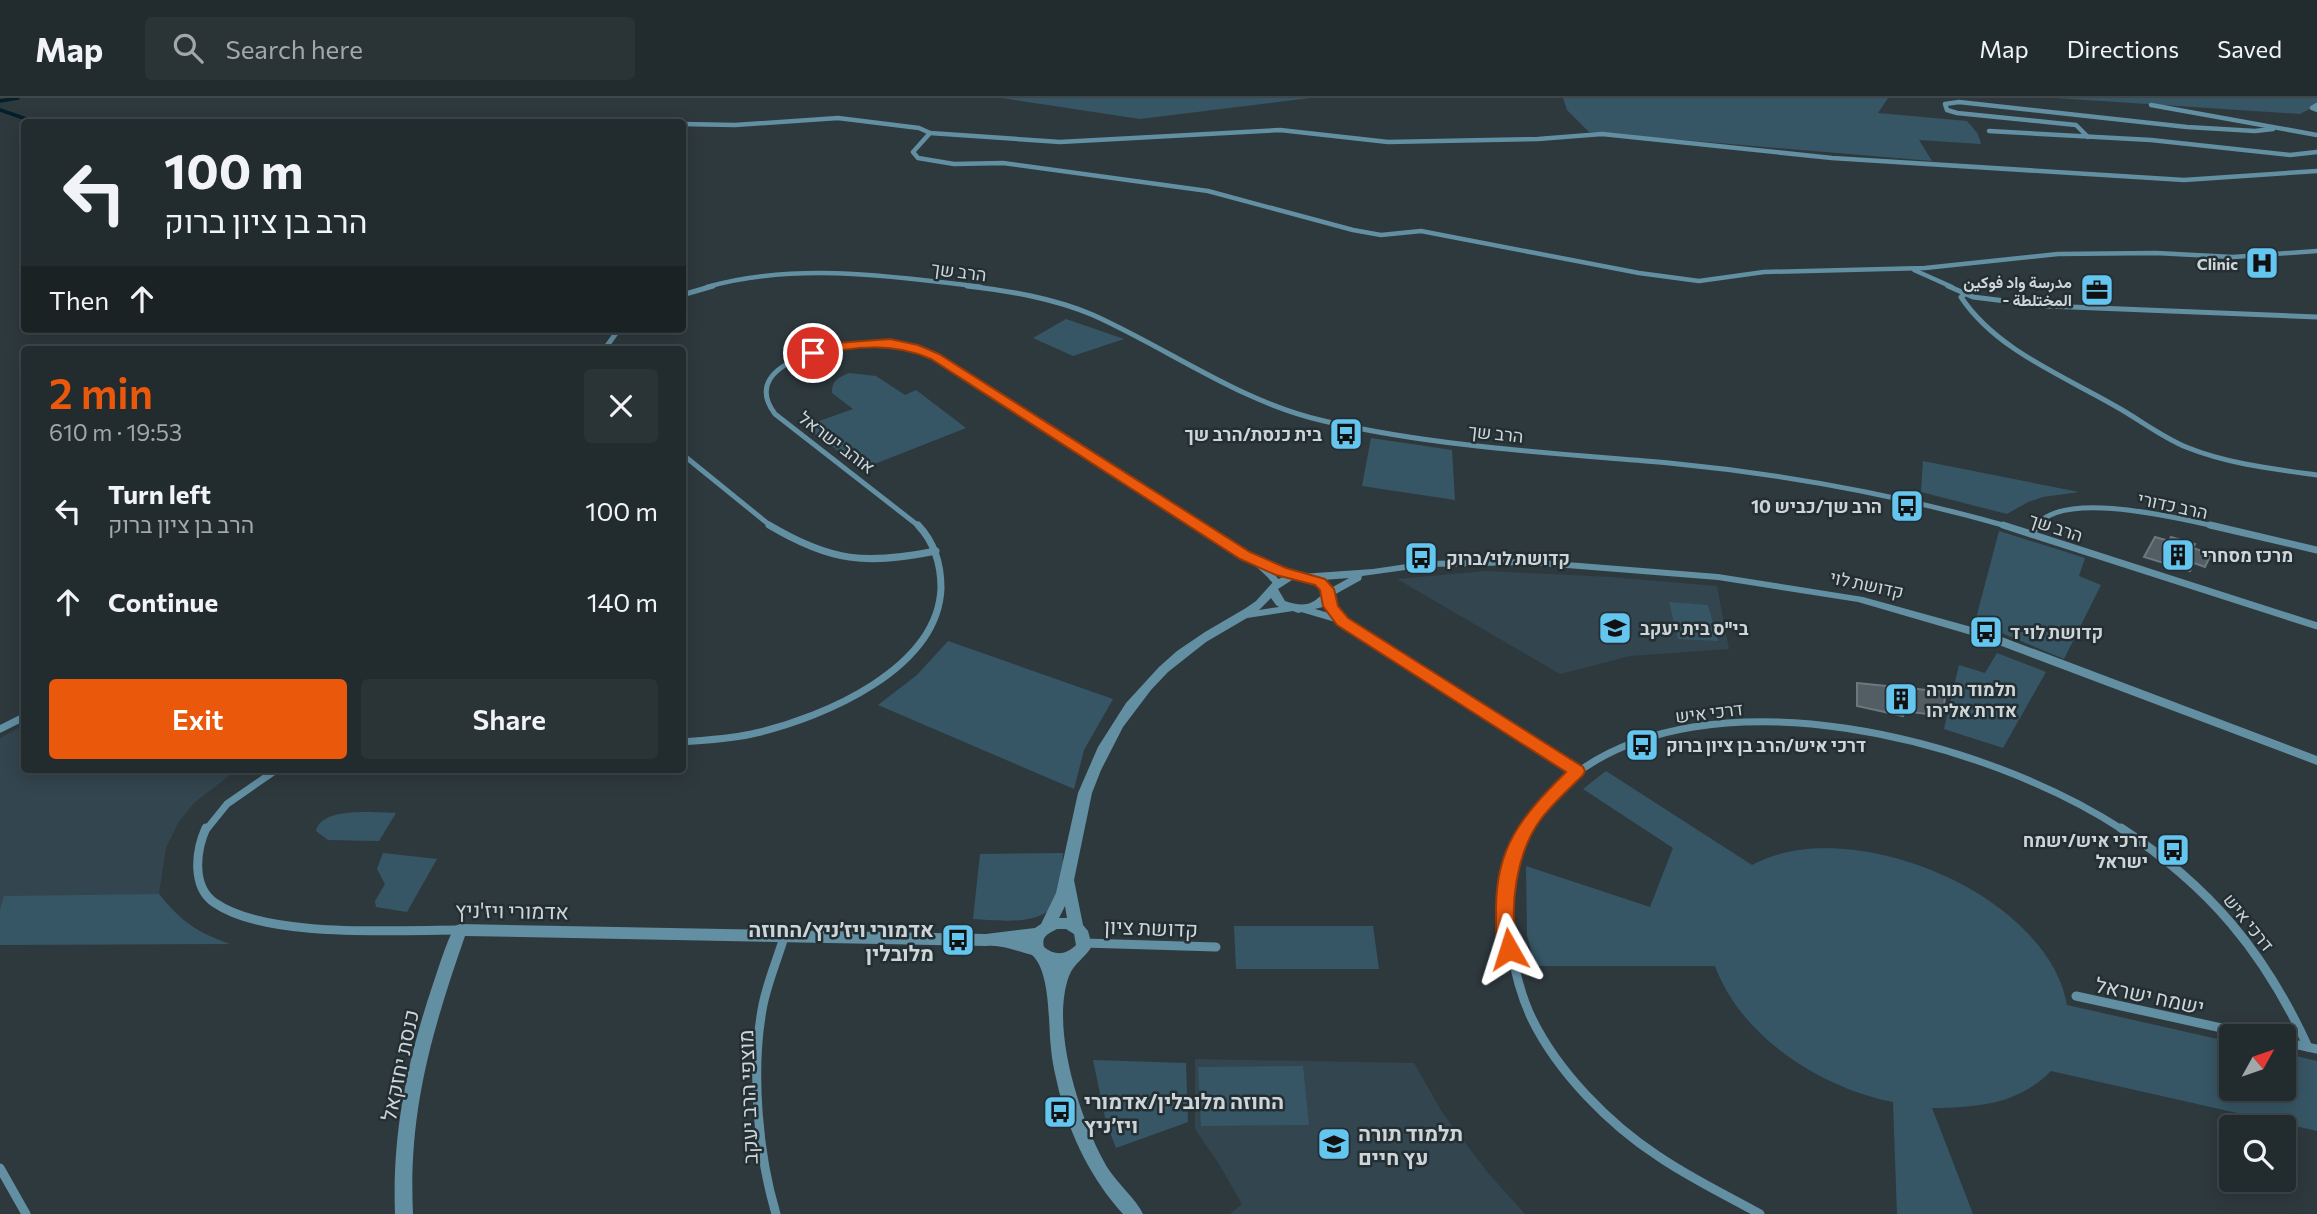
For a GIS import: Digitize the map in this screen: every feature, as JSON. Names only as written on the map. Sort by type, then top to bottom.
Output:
[{"type":"street","points":[[2088,137],[2076,125],[1957,113],[1947,110],[1945,104],[1959,102],[2187,127],[2255,131],[2273,129]]},
{"type":"street","points":[[2151,105],[2199,110],[2273,129],[2317,135]]},
{"type":"street","points":[[686,124],[735,125],[838,118],[919,128],[930,133],[1060,142],[1280,130],[1388,142],[1538,139],[1602,134],[1832,158],[2184,180],[2317,171]]},
{"type":"street","points":[[1989,131],[2151,141],[2290,155],[2317,152]]},
{"type":"street","points":[[930,133],[913,152],[918,158],[954,163],[1003,163],[1196,189],[1353,230],[1381,235],[1421,231],[1639,273],[1699,281],[1764,272],[1910,268],[2058,254],[2156,253],[2232,257],[2317,251]]},
{"type":"street","points":[[1910,268],[1973,297],[2047,306],[2317,317]]},
{"type":"street","name":"הרב שך","points":[[686,294],[739,279],[807,272],[879,277],[1018,293],[1089,314],[1228,387],[1263,402],[1324,421],[1436,441],[1710,468],[1784,478],[1938,507],[2032,534],[2317,626]]},
{"type":"street","points":[[1965,294],[1961,297],[1974,314],[2012,347],[2136,418],[2162,436],[2224,458],[2317,475]]},
{"type":"street","name":"אוהב ישראל","points":[[936,551],[927,535],[902,511],[775,414],[764,400],[765,386],[775,373],[792,362],[837,346],[890,343],[914,347],[935,356],[1245,555],[1272,576],[1275,587]]},
{"type":"street","points":[[686,457],[763,522],[785,537],[814,550],[840,558],[869,561],[915,558],[936,551],[942,585],[942,607],[921,644],[893,670],[869,687],[820,712],[738,736],[686,742]]},
{"type":"street","name":"הרב כדורי","points":[[2032,534],[2042,517],[2068,509],[2094,506],[2143,512],[2317,550]]},
{"type":"street","name":"אוהב ישראל","points":[[1245,555],[1302,577]]},
{"type":"street","name":"קדושת לוי","points":[[1275,587],[1302,577],[1424,564],[1475,562],[1571,564],[1717,577],[1859,599],[1982,634],[2317,761]]},
{"type":"street","name":"קדושת לוי","points":[[1328,595],[1344,583],[1385,570]]},
{"type":"street","points":[[1302,577],[1320,582],[1335,614],[1350,626]]},
{"type":"street","points":[[1275,587],[1276,599],[1298,608],[1323,612],[1350,626],[1577,771]]},
{"type":"street","points":[[1134,1214],[1105,1176],[1074,1113],[1059,1050],[1056,998],[1035,941],[1069,880],[1084,797],[1104,747],[1122,715],[1169,664],[1202,639],[1259,605],[1275,587]]},
{"type":"street","points":[[1234,621],[1266,611],[1320,605],[1328,595]]},
{"type":"street","points":[[0,729],[21,718]]},
{"type":"street","name":"דרכי איש","points":[[1760,1214],[1654,1155],[1587,1094],[1535,1025],[1520,991],[1506,940],[1509,867],[1515,849],[1534,815],[1577,771],[1633,741],[1699,726],[1766,722],[1855,729],[1951,751],[2054,791],[2126,830],[2204,892],[2260,958],[2313,1048]]},
{"type":"street","name":"אדמורי ויז'ניץ","points":[[272,773],[233,799],[206,828],[198,849],[198,877],[212,901],[245,919],[300,927],[986,940],[1043,929]]},
{"type":"street","points":[[1056,998],[1062,975],[1071,958],[1080,951],[1084,943],[1083,934],[1076,926],[1069,880]]},
{"type":"street","points":[[1043,929],[1062,922],[1076,926]]},
{"type":"street","name":"כנסת יחזקאל","points":[[404,1214],[404,1149],[410,1098],[425,1035],[460,930]]},
{"type":"street","name":"מוצפי הרב יעקב","points":[[776,1214],[767,1175],[760,1110],[762,1010],[784,937]]},
{"type":"street","name":"אדמורי ויז'ניץ","points":[[986,940],[1040,953]]},
{"type":"street","name":"קדושת ציון","points":[[1084,943],[1216,947]]},
{"type":"street","points":[[1040,953],[1055,960],[1071,958]]},
{"type":"street","name":"ישמח ישראל","points":[[2076,996],[2219,1027]]},
{"type":"street","points":[[0,1168],[26,1214]]},
{"type":"shaded area","points":[[1002,98],[1310,98],[1140,119]]},
{"type":"shaded area","points":[[1563,98],[1888,98],[1878,113],[1967,121],[1978,134],[1981,144],[1919,140],[1932,161],[1589,132],[1567,110]]},
{"type":"shaded area","points":[[2056,98],[2317,98],[2317,105],[2300,114]]},
{"type":"shaded area","points":[[1066,319],[1124,339],[1073,356],[1033,338]]},
{"type":"shaded area","points":[[849,373],[876,376],[905,395],[916,390],[966,428],[862,469],[805,426],[853,409],[832,393],[836,380]]},
{"type":"shaded area","points":[[1371,438],[1452,450],[1455,500],[1362,486]]},
{"type":"shaded area","points":[[1923,461],[2079,492],[2043,497],[2007,514],[1921,492]]},
{"type":"shaded area","points":[[1999,531],[2085,558],[2079,576],[2101,585],[2064,659],[1975,622]]},
{"type":"shaded area","points":[[1486,571],[1611,577],[1717,586],[1729,649],[1630,656],[1560,674],[1397,579]]},
{"type":"shaded area","points":[[1669,602],[1708,605],[1718,641],[1678,639]]},
{"type":"shaded area","points":[[948,641],[1113,699],[1084,750],[1074,789],[878,705],[917,675]]},
{"type":"shaded area","points":[[1997,653],[2046,672],[2003,748],[1944,729],[1959,665],[1985,673]]},
{"type":"shaded area","points":[[21,727],[21,773],[233,773],[195,802],[178,823],[166,848],[159,894],[8,899],[0,910],[0,738]]},
{"type":"shaded area","points":[[1606,771],[1752,865],[1793,851],[1839,849],[1889,856],[1938,873],[1984,898],[2023,928],[2052,965],[2067,1005],[2219,1039],[2219,1101],[2296,1101],[2296,1056],[2317,1061],[2317,1131],[2296,1126],[2296,1115],[2246,1115],[2051,1071],[2025,1091],[1996,1102],[1932,1108],[1973,1214],[1897,1214],[1893,1102],[1838,1085],[1787,1055],[1764,1037],[1744,1015],[1727,992],[1715,966],[1536,966],[1527,936],[1526,866],[1650,907],[1673,848],[1583,789]]},
{"type":"shaded area","points":[[396,813],[379,841],[328,840],[316,831],[320,823],[338,814]]},
{"type":"shaded area","points":[[383,853],[437,859],[407,912],[376,907],[375,901],[385,884],[377,869]]},
{"type":"shaded area","points":[[1063,853],[1061,892],[1047,912],[1023,920],[973,919],[980,854]]},
{"type":"shaded area","points":[[159,894],[190,925],[230,944],[0,945],[0,910],[4,896]]},
{"type":"shaded area","points":[[1234,926],[1373,926],[1379,969],[1236,969]]},
{"type":"shaded area","points":[[1195,1059],[1414,1063],[1442,1112],[1488,1173],[1525,1214],[1230,1214],[1242,1204],[1195,1129]]},
{"type":"shaded area","points":[[1093,1060],[1186,1063],[1188,1122],[1116,1148],[1106,1122]]},
{"type":"shaded area","points":[[1303,1066],[1309,1125],[1201,1126],[1198,1067]]},
{"type":"building","name":"מרכז מסחרי","points":[[2155,537],[2169,541],[2171,537],[2195,544],[2193,548],[2211,554],[2205,567],[2194,563],[2190,571],[2144,557]]},
{"type":"building","name":"תלמוד תורה אדרת אליהו","points":[[1857,683],[1946,692],[1942,716],[1904,711],[1903,716],[1857,706]]},
{"type":"waterway","points":[[0,101],[18,98]]},
{"type":"waterway","points":[[0,110],[26,119]]},
{"type":"place","name":"Clinic","points":[[2262,263]]},
{"type":"place","name":"مدرسة واد فوكين - المختلطة","points":[[2097,290]]},
{"type":"place","name":"בית כנסת/הרב שך","points":[[1346,434]]},
{"type":"place","name":"הרב שך/כביש 10","points":[[1907,506]]},
{"type":"place","name":"מרכז מסחרי","points":[[2178,555]]},
{"type":"place","name":"קדושת לוי/ברוק","points":[[1421,558]]},
{"type":"place","name":"בי\"ס בית יעקב","points":[[1615,628]]},
{"type":"place","name":"קדושת לוי ד","points":[[1986,632]]},
{"type":"place","name":"תלמוד תורה אדרת אליהו","points":[[1901,699]]},
{"type":"place","name":"דרכי איש/הרב בן ציון ברוק","points":[[1642,745]]},
{"type":"place","name":"דרכי איש/ישמח ישראל","points":[[2173,850]]},
{"type":"place","name":"אדמורי ויז׳ניץ/החוזה מלובלין","points":[[958,940]]},
{"type":"place","name":"החוזה מלובלין/אדמורי ויז׳ניץ","points":[[1060,1112]]},
{"type":"place","name":"תלמוד תורה עץ חיים","points":[[1334,1144]]},
{"type":"route","points":[[813,353],[837,346],[890,343],[914,347],[935,356],[1245,555],[1296,577],[1320,582],[1327,589],[1330,606],[1343,621],[1577,771],[1534,815],[1515,849],[1509,867],[1506,901],[1506,940],[1509,949]]}]
